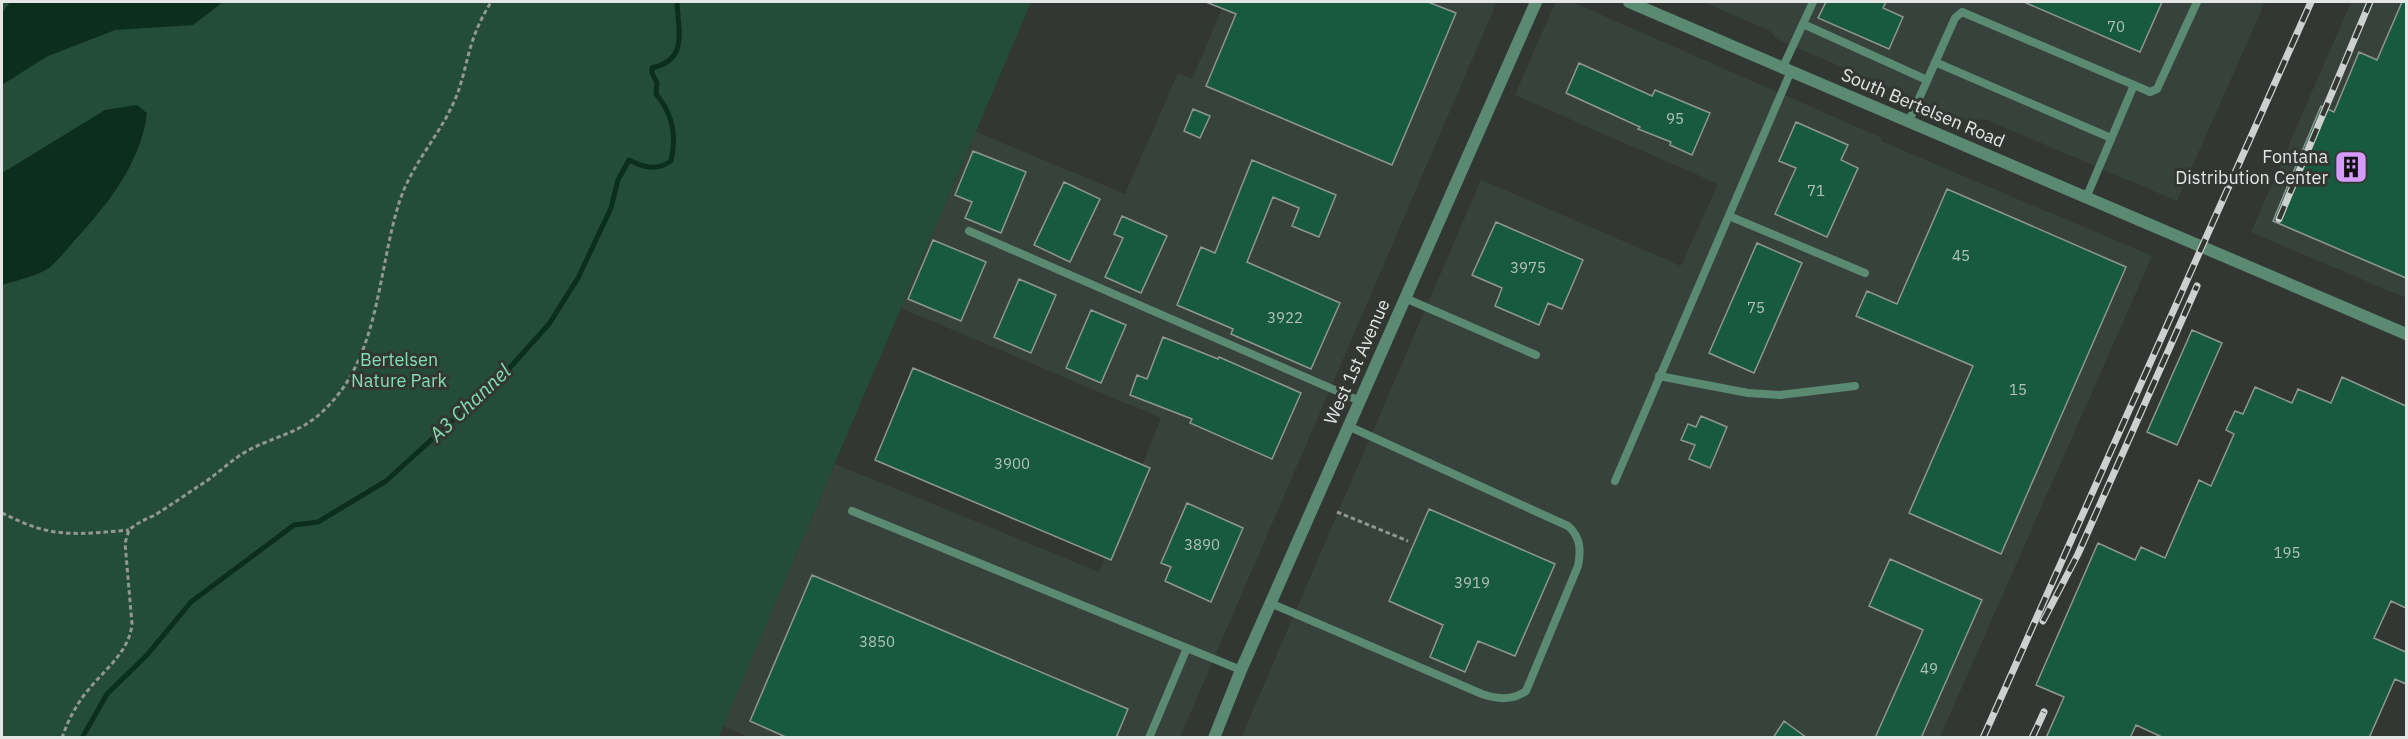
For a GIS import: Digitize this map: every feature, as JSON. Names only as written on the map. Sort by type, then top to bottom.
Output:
[{"type":"street","name":"West 1st Avenue","points":[[1215,738],[1270,603],[1536,2]]},
{"type":"street","name":"South Bertelsen Road","points":[[1629,2],[2406,334]]},
{"type":"lane","points":[[1614,481],[1729,216],[1812,2]]},
{"type":"lane","points":[[1909,121],[1954,18],[1962,12],[2150,92],[2157,89],[2198,2]]},
{"type":"lane","points":[[1803,24],[1927,80]]},
{"type":"lane","points":[[1935,62],[2111,138]]},
{"type":"lane","points":[[2086,198],[2134,85]]},
{"type":"lane","points":[[1729,216],[1865,273]]},
{"type":"lane","points":[[969,231],[1360,401]]},
{"type":"lane","points":[[1405,298],[1536,355]]},
{"type":"lane","points":[[1659,376],[1748,393],[1780,395],[1855,386]]},
{"type":"lane","points":[[1270,603],[1482,694],[1495,698],[1509,698],[1517,697],[1526,691],[1578,566],[1581,554],[1575,532],[1568,526],[1348,426]]},
{"type":"lane","points":[[852,511],[1241,670]]},
{"type":"lane","points":[[1149,738],[1187,648]]},
{"type":"path","points":[[2,513],[23,523],[50,531],[70,533],[129,530],[211,478],[242,453],[300,430],[323,412],[339,392],[370,335],[384,261],[406,185],[454,102],[475,34],[491,2]]},
{"type":"path","points":[[1337,512],[1408,541]]},
{"type":"path","points":[[62,738],[66,725],[82,698],[115,661],[131,634],[126,543],[129,530]]},
{"type":"shaded area","points":[[10,2],[223,2],[193,25],[115,30],[46,57],[2,85],[2,13]]},
{"type":"shaded area","points":[[1225,2],[1497,2],[1180,737],[751,738],[723,726],[835,464],[1099,572],[1161,418],[901,308],[976,132],[1125,194],[1178,73],[1192,79]]},
{"type":"shaded area","points":[[1558,2],[1572,2],[1882,138],[1881,141],[2152,256],[1940,737],[1241,738],[1481,180],[1681,266],[1718,184],[1515,95],[1554,5]]},
{"type":"shaded area","points":[[1703,2],[2265,2],[2177,201],[1985,119],[1968,121],[1777,39],[1770,31]]},
{"type":"shaded area","name":"Fontana Distribution Center","points":[[2351,2],[2406,2],[2406,298],[2251,232]]},
{"type":"shaded area","points":[[137,105],[147,113],[144,131],[130,166],[111,197],[49,268],[2,285],[2,173],[105,110]]},
{"type":"green space","name":"Bertelsen Nature Park","points":[[2,2],[1031,2],[718,738],[2,737]]},
{"type":"building","points":[[1206,2],[1428,2],[1456,13],[1392,165],[1206,86],[1236,14]]},
{"type":"building","points":[[1826,2],[1886,2],[1883,8],[1903,17],[1889,49],[1818,18]]},
{"type":"building","points":[[2024,2],[2162,2],[2140,52]]},
{"type":"building","name":"Fontana Distribution Center","points":[[2402,2],[2406,2],[2406,278],[2273,221],[2321,106],[2334,112],[2359,52],[2377,60]]},
{"type":"building","points":[[1579,63],[1652,96],[1655,90],[1710,113],[1692,155],[1670,145],[1671,142],[1638,129],[1640,127],[1566,93]]},
{"type":"building","points":[[1193,109],[1210,116],[1200,138],[1184,131]]},
{"type":"building","points":[[1796,122],[1848,145],[1841,160],[1858,168],[1827,237],[1775,214],[1796,168],[1779,161]]},
{"type":"building","points":[[973,151],[1026,172],[1001,233],[965,218],[972,202],[955,195]]},
{"type":"building","points":[[1252,160],[1336,195],[1319,237],[1292,226],[1299,208],[1273,197],[1247,262],[1340,303],[1311,369],[1231,334],[1233,329],[1177,305],[1201,247],[1215,253]]},
{"type":"building","points":[[1064,182],[1100,199],[1070,262],[1034,245]]},
{"type":"building","points":[[1947,189],[2126,267],[2001,554],[1909,513],[1973,366],[1856,316],[1867,291],[1897,304]]},
{"type":"building","points":[[1122,216],[1167,236],[1141,293],[1105,277],[1123,238],[1114,234]]},
{"type":"building","points":[[1496,222],[1583,260],[1562,309],[1548,303],[1539,325],[1495,306],[1502,288],[1472,275]]},
{"type":"building","points":[[933,240],[986,262],[961,321],[908,299]]},
{"type":"building","points":[[1757,243],[1802,263],[1754,373],[1709,353]]},
{"type":"building","points":[[1019,279],[1056,295],[1031,353],[994,337]]},
{"type":"building","points":[[1091,310],[1126,325],[1101,383],[1066,368]]},
{"type":"building","points":[[2192,330],[2222,343],[2177,445],[2147,432]]},
{"type":"building","points":[[1163,337],[1218,359],[1219,357],[1301,393],[1272,459],[1190,423],[1192,419],[1130,395],[1137,375],[1147,379]]},
{"type":"building","points":[[913,368],[1150,468],[1111,560],[875,460]]},
{"type":"building","points":[[2342,377],[2406,406],[2406,608],[2391,601],[2374,638],[2406,652],[2406,684],[2395,679],[2369,738],[2164,738],[2136,725],[2130,738],[2046,738],[2064,697],[2036,685],[2098,543],[2135,560],[2141,547],[2165,558],[2199,480],[2211,486],[2234,434],[2226,430],[2235,411],[2243,414],[2255,387],[2292,403],[2298,389],[2331,403]]},
{"type":"building","points":[[1701,416],[1727,427],[1710,468],[1689,459],[1695,445],[1681,440],[1688,424],[1696,427]]},
{"type":"building","points":[[1187,503],[1243,528],[1211,602],[1165,581],[1171,567],[1161,563]]},
{"type":"building","points":[[1429,509],[1555,564],[1515,656],[1478,641],[1465,672],[1430,657],[1443,625],[1389,601]]},
{"type":"building","points":[[1890,559],[1982,600],[1921,738],[1875,738],[1923,630],[1869,606]]},
{"type":"building","points":[[812,575],[1128,709],[1116,738],[788,738],[750,721]]},
{"type":"building","points":[[1784,721],[1807,738],[1773,738]]},
{"type":"waterway","name":"A3 Channel","points":[[82,738],[107,694],[147,655],[191,602],[294,525],[318,522],[386,481],[506,372],[549,324],[578,278],[611,208],[618,180],[629,160],[650,167],[671,161],[674,143],[672,126],[670,117],[656,94],[657,83],[652,68],[664,64],[672,58],[676,51],[679,42],[677,2]]},
{"type":"railway","points":[[1983,738],[2311,2]]},
{"type":"railway","points":[[2279,219],[2370,2]]},
{"type":"railway","points":[[2043,621],[2078,554],[2197,286]]},
{"type":"railway","points":[[2032,738],[2044,712]]},
{"type":"place","name":"Fontana Distribution Center","points":[[2351,167]]}]
